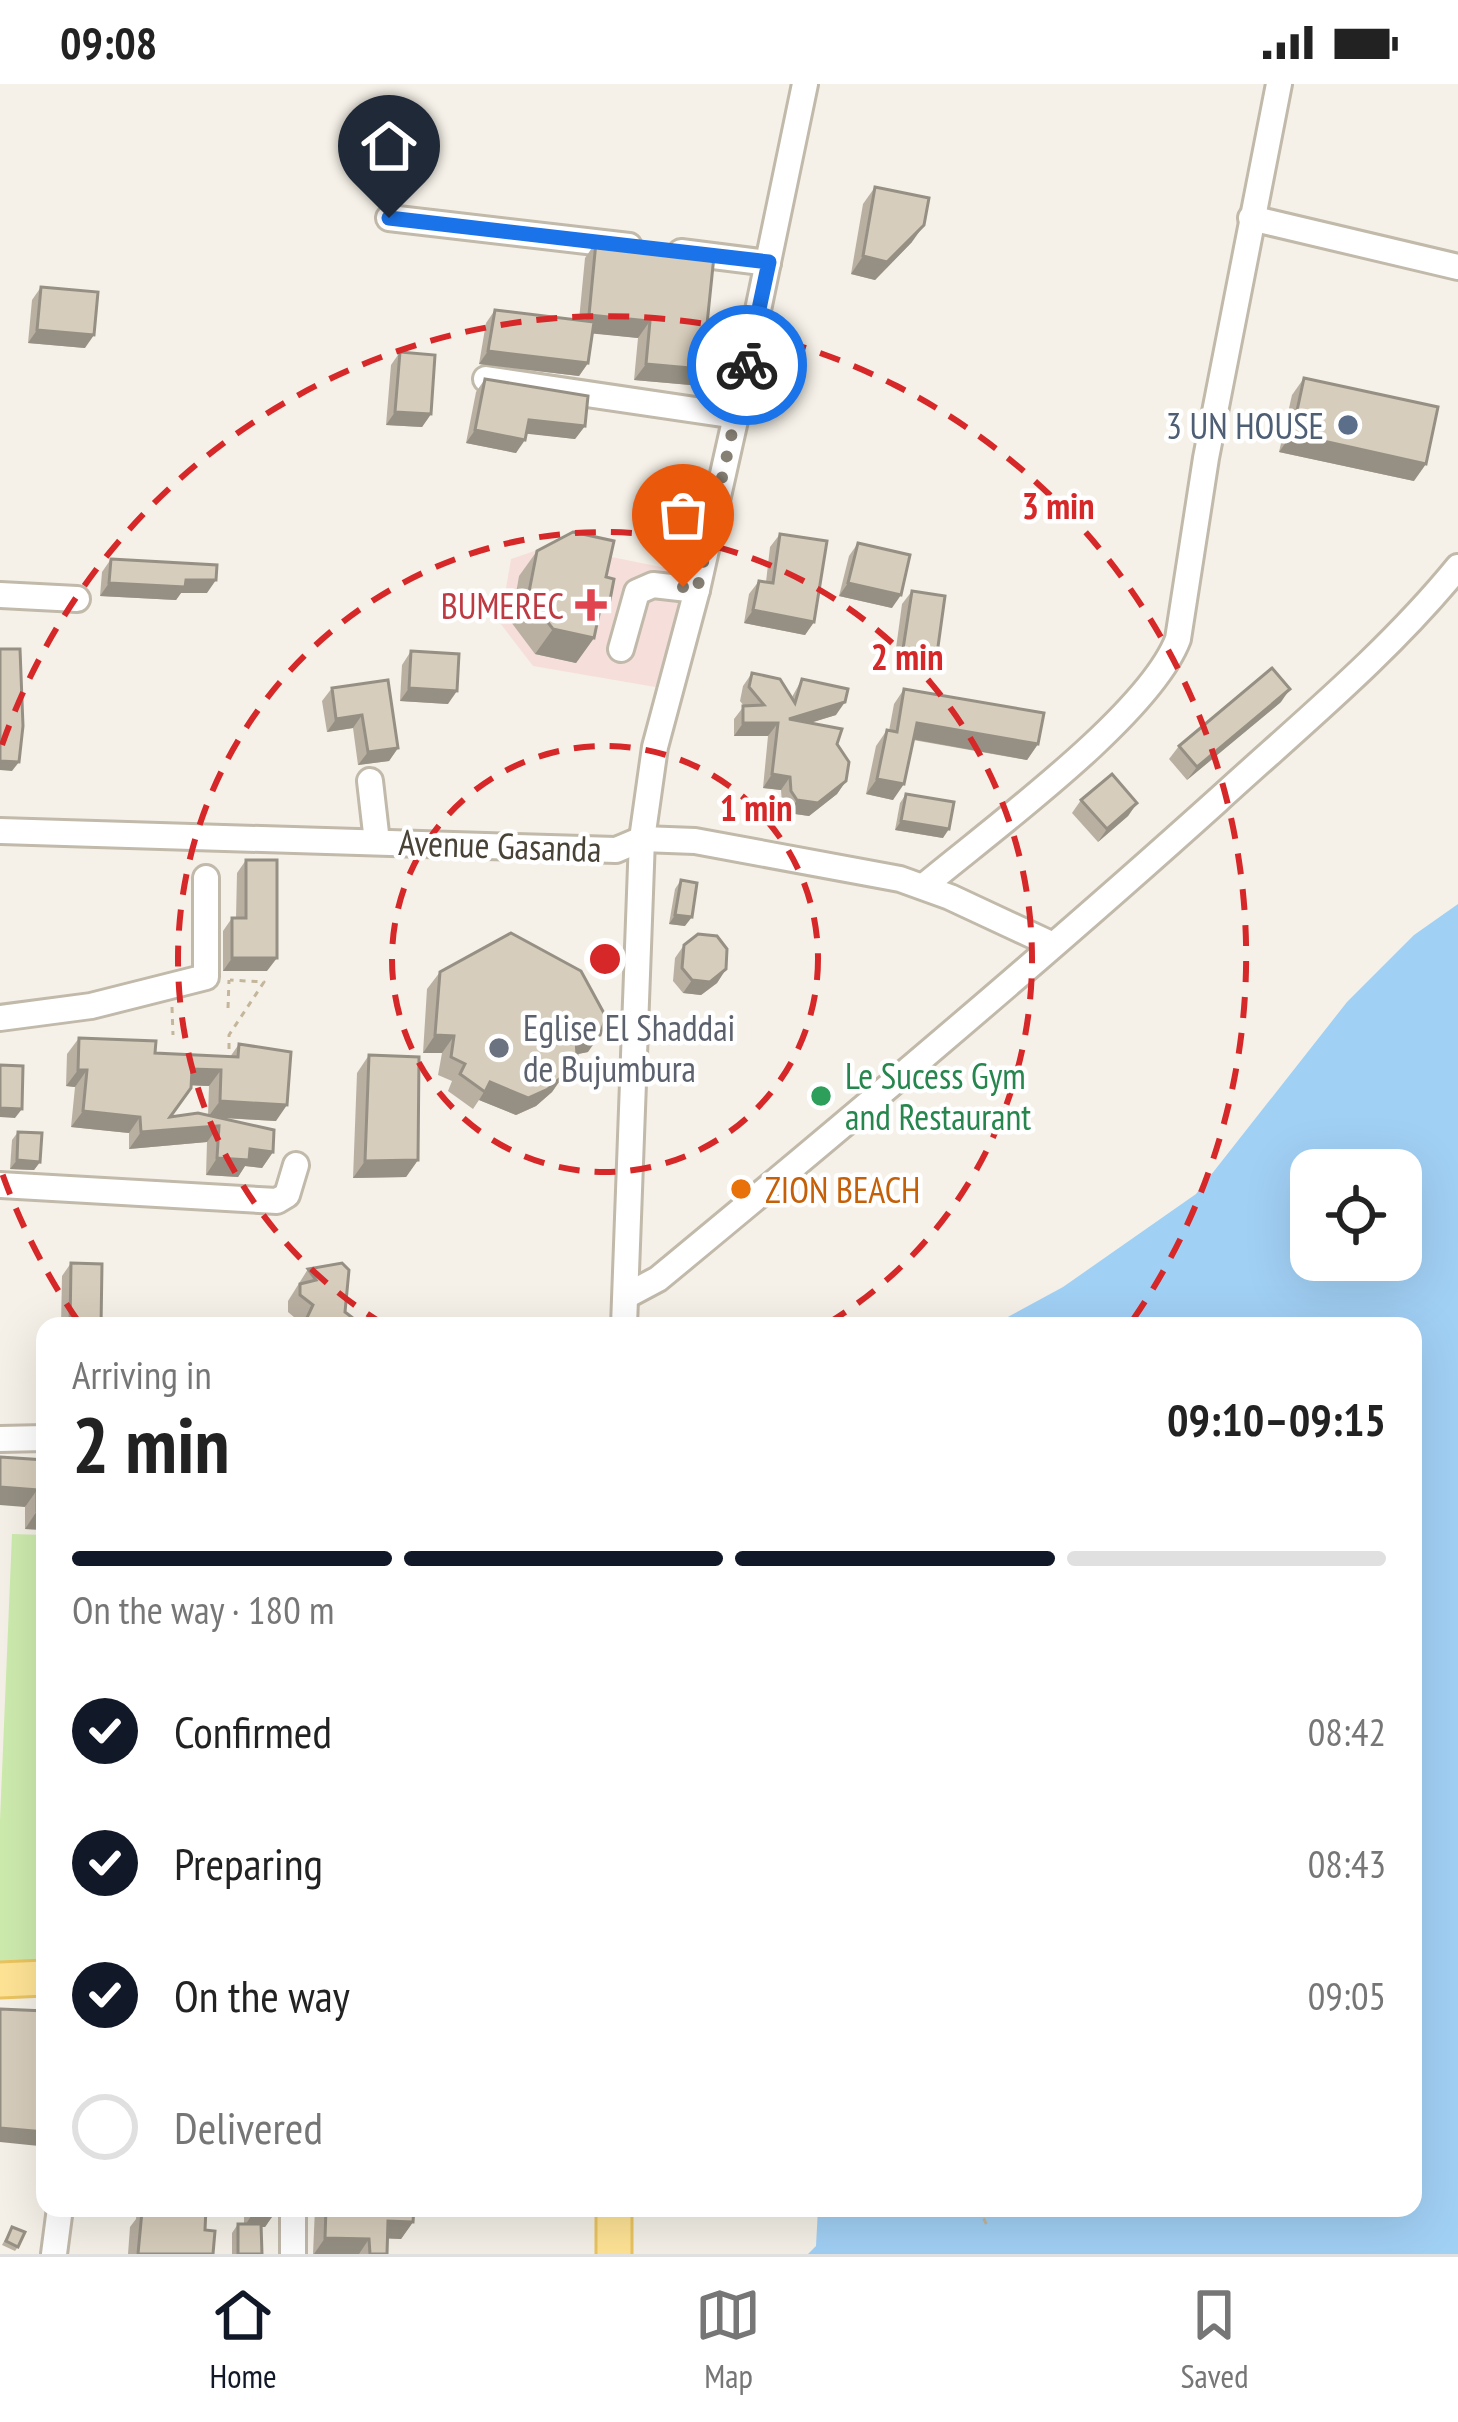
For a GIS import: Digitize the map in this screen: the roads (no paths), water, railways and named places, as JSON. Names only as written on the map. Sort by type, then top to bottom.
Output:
[{"type":"main road","points":[[0,1980],[36,1978]]},
{"type":"main road","points":[[0,1997],[36,1996]]},
{"type":"main road","points":[[614,2217],[614,2254]]},
{"type":"main road","points":[[636,2217],[636,2254]]},
{"type":"street","points":[[625,1317],[642,838],[655,747],[697,590],[805,84]]},
{"type":"street","points":[[924,886],[1065,769],[1167,666],[1178,639],[1206,458],[1279,84]]},
{"type":"street","points":[[389,218],[769,262]]},
{"type":"street","points":[[1252,218],[1458,267]]},
{"type":"street","points":[[486,379],[736,416]]},
{"type":"street","points":[[628,1295],[676,1264],[1053,945],[1404,631],[1458,567]]},
{"type":"street","points":[[622,649],[638,592],[653,585],[697,590]]},
{"type":"street","points":[[0,595],[76,598]]},
{"type":"street","points":[[370,781],[377,842]]},
{"type":"street","name":"Avenue Gasanda","points":[[0,831],[616,850],[642,838],[695,841],[924,886],[1053,945]]},
{"type":"street","points":[[0,1018],[92,1006],[206,977],[206,878]]},
{"type":"street","points":[[0,1186],[277,1201],[287,1195],[296,1165]]},
{"type":"street","points":[[0,1439],[36,1438]]},
{"type":"street","points":[[54,2254],[58,2217]]},
{"type":"street","points":[[292,2217],[293,2254]]},
{"type":"water","points":[[1458,904],[1458,2254],[808,2254],[816,2246],[818,2217],[1422,2217],[1422,1317],[1008,1317],[1063,1287],[1196,1194],[1347,1002],[1414,935]]},
{"type":"place","name":"3 UN HOUSE","points":[[1348,425]]},
{"type":"place","name":"BUMEREC","points":[[591,605]]},
{"type":"place","name":"Eglise El Shaddai de Bujumbura","points":[[499,1048]]},
{"type":"place","name":"Le Sucess Gym and Restaurant","points":[[821,1096]]},
{"type":"place","name":"ZION BEACH","points":[[741,1189]]}]
